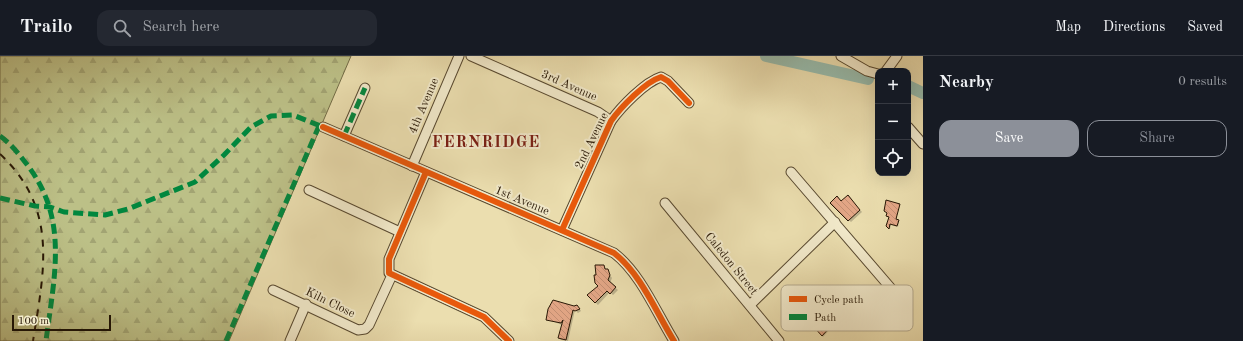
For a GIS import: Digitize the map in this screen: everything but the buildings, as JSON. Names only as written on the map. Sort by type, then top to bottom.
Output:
[{"type":"street","name":"4th Avenue","points":[[412,166],[459,56]]},
{"type":"street","name":"3rd Avenue","points":[[471,56],[591,109],[611,121]]},
{"type":"street","points":[[841,56],[867,71],[875,73]]},
{"type":"street","points":[[888,68],[897,56]]},
{"type":"street","name":"2nd Avenue","points":[[562,230],[611,121],[636,95],[661,77],[668,81],[689,103]]},
{"type":"street","points":[[344,136],[365,88]]},
{"type":"street","name":"1st Avenue","points":[[323,127],[614,253],[628,265],[674,341]]},
{"type":"street","points":[[911,130],[923,144]]},
{"type":"street","points":[[426,172],[389,259],[388,268],[392,275],[484,317],[509,341]]},
{"type":"street","points":[[791,172],[888,285]]},
{"type":"street","points":[[309,190],[400,232]]},
{"type":"street","name":"Caledon Street","points":[[665,203],[779,341]]},
{"type":"street","points":[[750,305],[835,222]]},
{"type":"street","name":"Kiln Close","points":[[273,290],[306,304],[358,330],[365,329],[369,325],[392,275]]},
{"type":"street","points":[[290,341],[306,304]]},
{"type":"green space","points":[[0,56],[351,56],[229,341],[0,341]]},
{"type":"waterway","points":[[766,56],[868,79]]},
{"type":"waterway","points":[[911,87],[923,93]]},
{"type":"railway","points":[[0,154],[19,175],[32,197],[39,219],[43,242],[43,266],[33,341]]},
{"type":"marked path","points":[[344,136],[365,88]]},
{"type":"marked path","points":[[0,198],[35,206],[50,207],[64,212],[105,215],[128,209],[195,182],[251,127],[271,116],[293,115],[323,127]]},
{"type":"marked path","points":[[226,341],[319,126]]},
{"type":"marked path","points":[[0,136],[20,155],[39,183],[48,204],[54,226],[55,271],[46,341]]},
{"type":"cycle path","points":[[562,230],[611,121],[627,102],[641,89],[661,77],[668,81],[689,103]]},
{"type":"cycle path","points":[[323,127],[614,253],[624,262],[640,282],[674,341]]},
{"type":"cycle path","points":[[426,172],[389,259],[389,273],[484,317],[509,341]]},
{"type":"district","name":"FERNRIDGE","points":[[486,143]]}]
